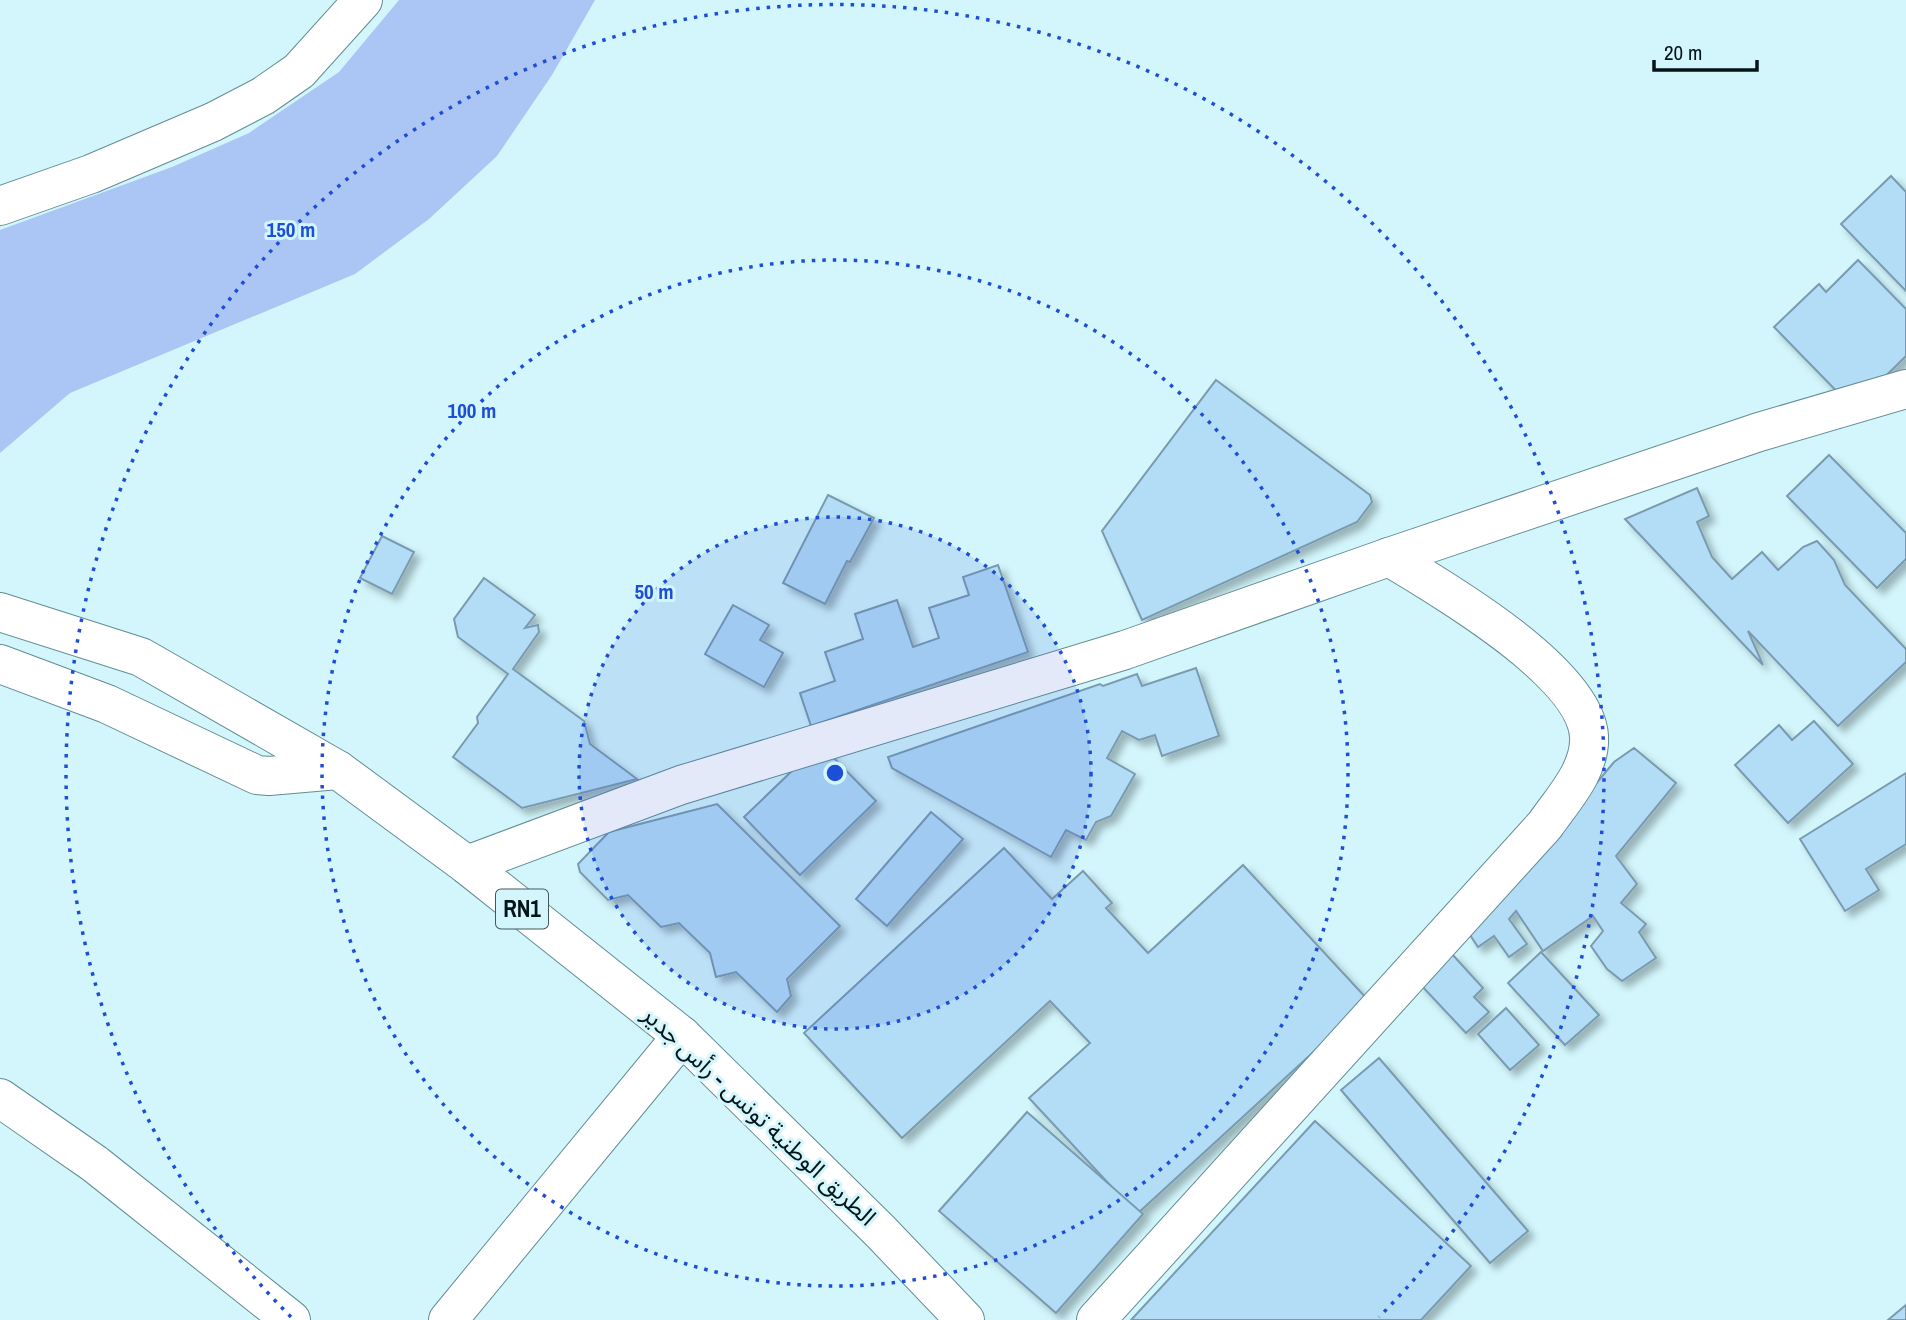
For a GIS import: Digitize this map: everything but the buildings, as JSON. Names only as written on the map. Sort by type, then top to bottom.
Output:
[{"type":"street","points":[[0,206],[91,174],[213,122],[263,96],[299,71],[363,0]]},
{"type":"street","points":[[467,865],[681,785],[1125,650],[1759,432],[1906,389]]},
{"type":"street","points":[[1096,1320],[1545,825],[1585,766],[1589,735],[1581,708],[1552,671],[1462,600],[1390,557]]},
{"type":"street","name":"الطريق الوطنية تونس - رأس جدير","points":[[0,612],[141,657],[338,770],[467,865],[682,1037],[881,1232],[965,1320]]},
{"type":"street","points":[[0,664],[107,704],[257,775],[338,770]]},
{"type":"street","points":[[449,1320],[682,1037]]},
{"type":"street","points":[[0,1098],[95,1164],[290,1320]]},
{"type":"water","points":[[399,0],[595,0],[552,75],[497,156],[429,219],[355,274],[70,393],[0,453],[0,230],[172,167],[249,133],[339,72]]}]
